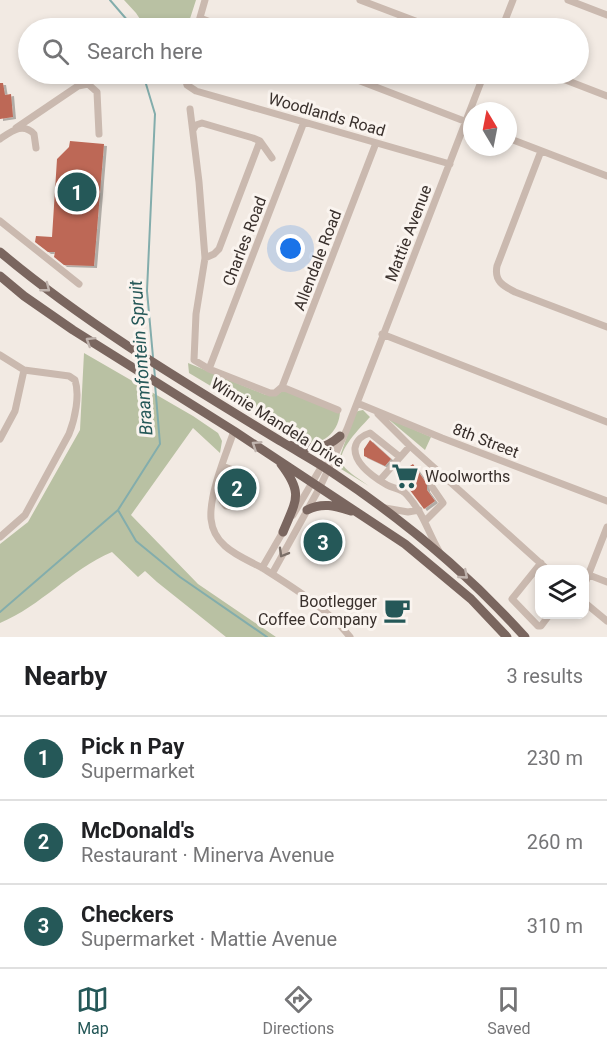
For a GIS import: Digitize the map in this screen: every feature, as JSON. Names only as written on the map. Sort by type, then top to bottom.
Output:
[{"type":"main road","name":"Winnie Mandela Drive","points":[[0,252],[65,303],[129,347],[325,468],[382,507],[495,604],[525,637]]},
{"type":"main road","name":"Winnie Mandela Drive","points":[[0,276],[24,296],[73,330],[234,430],[387,531],[447,578],[507,637]]},
{"type":"main road","points":[[284,444],[319,448],[331,444],[340,436]]},
{"type":"main road","points":[[277,458],[292,481],[296,492],[295,503],[283,532]]},
{"type":"main road","points":[[307,510],[314,506],[327,504],[351,511],[387,531]]},
{"type":"street","points":[[200,18],[205,0]]},
{"type":"street","points":[[360,0],[408,18]]},
{"type":"street","points":[[506,18],[513,0]]},
{"type":"street","points":[[568,0],[607,15]]},
{"type":"street","points":[[0,139],[84,84],[92,86],[97,92],[99,134]]},
{"type":"street","name":"Woodlands Road","points":[[187,84],[196,91],[450,164]]},
{"type":"street","points":[[368,84],[463,120]]},
{"type":"street","name":"Mattie Avenue","points":[[475,102],[481,84]]},
{"type":"street","points":[[576,84],[607,96]]},
{"type":"street","points":[[190,109],[205,258],[196,314],[193,355],[195,362],[265,392],[275,393],[282,387],[338,410]]},
{"type":"street","name":"Charles Road","points":[[209,369],[303,122]]},
{"type":"street","points":[[193,130],[199,123],[207,124],[260,141],[272,158]]},
{"type":"street","points":[[16,128],[31,130],[36,137],[36,148]]},
{"type":"street","name":"Mattie Avenue","points":[[262,568],[283,532],[316,485],[357,403],[382,334],[463,135]]},
{"type":"street","points":[[205,258],[219,249],[260,141]]},
{"type":"street","points":[[517,142],[607,176]]},
{"type":"street","name":"Allendale Road","points":[[282,387],[376,143]]},
{"type":"street","points":[[541,151],[497,266],[497,278],[503,285],[515,292],[607,327]]},
{"type":"street","points":[[0,222],[79,284]]},
{"type":"street","points":[[382,334],[607,422]]},
{"type":"street","points":[[0,355],[24,370],[66,375],[73,379],[77,390],[74,422],[69,434],[28,511],[0,537]]},
{"type":"street","points":[[0,439],[15,411],[24,370]]},
{"type":"street","name":"Mattie Avenue","points":[[325,468],[357,403]]},
{"type":"street","name":"8th Street","points":[[357,403],[607,501]]},
{"type":"street","points":[[376,412],[410,446],[541,563]]},
{"type":"street","points":[[234,430],[211,506],[212,527],[222,544],[228,549],[272,574],[332,617],[350,637]]},
{"type":"street","points":[[400,457],[372,433],[359,439],[355,450],[356,457],[362,466],[380,480],[405,493],[419,510],[443,557]]},
{"type":"street","points":[[380,480],[410,446]]},
{"type":"street","points":[[222,466],[231,469],[252,477],[243,502],[234,507],[226,506],[222,501],[231,469]]},
{"type":"street","name":"Mattie Avenue","points":[[272,574],[307,510],[316,485]]},
{"type":"street","points":[[426,520],[443,503],[432,487]]},
{"type":"street","points":[[382,507],[408,512],[419,510]]},
{"type":"street","points":[[607,528],[589,575],[607,582]]},
{"type":"street","points":[[535,570],[512,599],[538,626],[541,626],[547,619]]},
{"type":"street","points":[[589,605],[607,621]]},
{"type":"green space","points":[[124,0],[196,0],[190,18],[139,18]]},
{"type":"green space","points":[[84,353],[218,433],[222,441],[220,453],[193,428],[131,515],[198,584],[276,637],[226,637],[145,571],[138,577],[112,552],[83,568],[15,616],[0,623],[0,544],[28,522],[80,430]]},
{"type":"green space","points":[[188,363],[266,395],[274,395],[286,390],[340,412],[339,419],[334,430],[326,438],[308,444],[189,373]]},
{"type":"green space","points":[[363,410],[370,417],[345,447],[341,460],[348,471],[369,486],[341,469],[338,462],[355,413]]},
{"type":"green space","points":[[387,418],[431,437],[425,450]]},
{"type":"building","points":[[0,83],[3,83],[5,95],[11,94],[13,117],[0,119]]},
{"type":"building","points":[[70,141],[104,144],[94,266],[64,265],[54,257],[55,252],[48,252],[35,242],[36,236],[52,237],[57,159],[69,147]]},
{"type":"building","points":[[370,440],[391,459],[385,466],[364,456],[364,449]]},
{"type":"building","points":[[413,464],[427,484],[427,490],[435,501],[424,509],[398,474]]},
{"type":"building","points":[[235,477],[245,480],[238,498],[229,496]]},
{"type":"waterway","name":"Braamfontein Spruit","points":[[110,0],[125,18]]},
{"type":"waterway","name":"Braamfontein Spruit","points":[[146,84],[155,114],[147,291],[153,357]]},
{"type":"waterway","name":"Braamfontein Spruit","points":[[154,366],[155,378]]},
{"type":"waterway","name":"Braamfontein Spruit","points":[[0,612],[118,510],[160,444],[155,384]]},
{"type":"waterway","points":[[118,510],[136,541],[180,577],[267,637]]},
{"type":"place","name":"Pick n Pay","points":[[77,192]]},
{"type":"place","name":"Woolworths","points":[[405,476]]},
{"type":"place","name":"McDonald's","points":[[237,488]]},
{"type":"place","name":"Checkers","points":[[323,542]]},
{"type":"place","name":"Bootlegger Coffee Company","points":[[397,610]]}]
